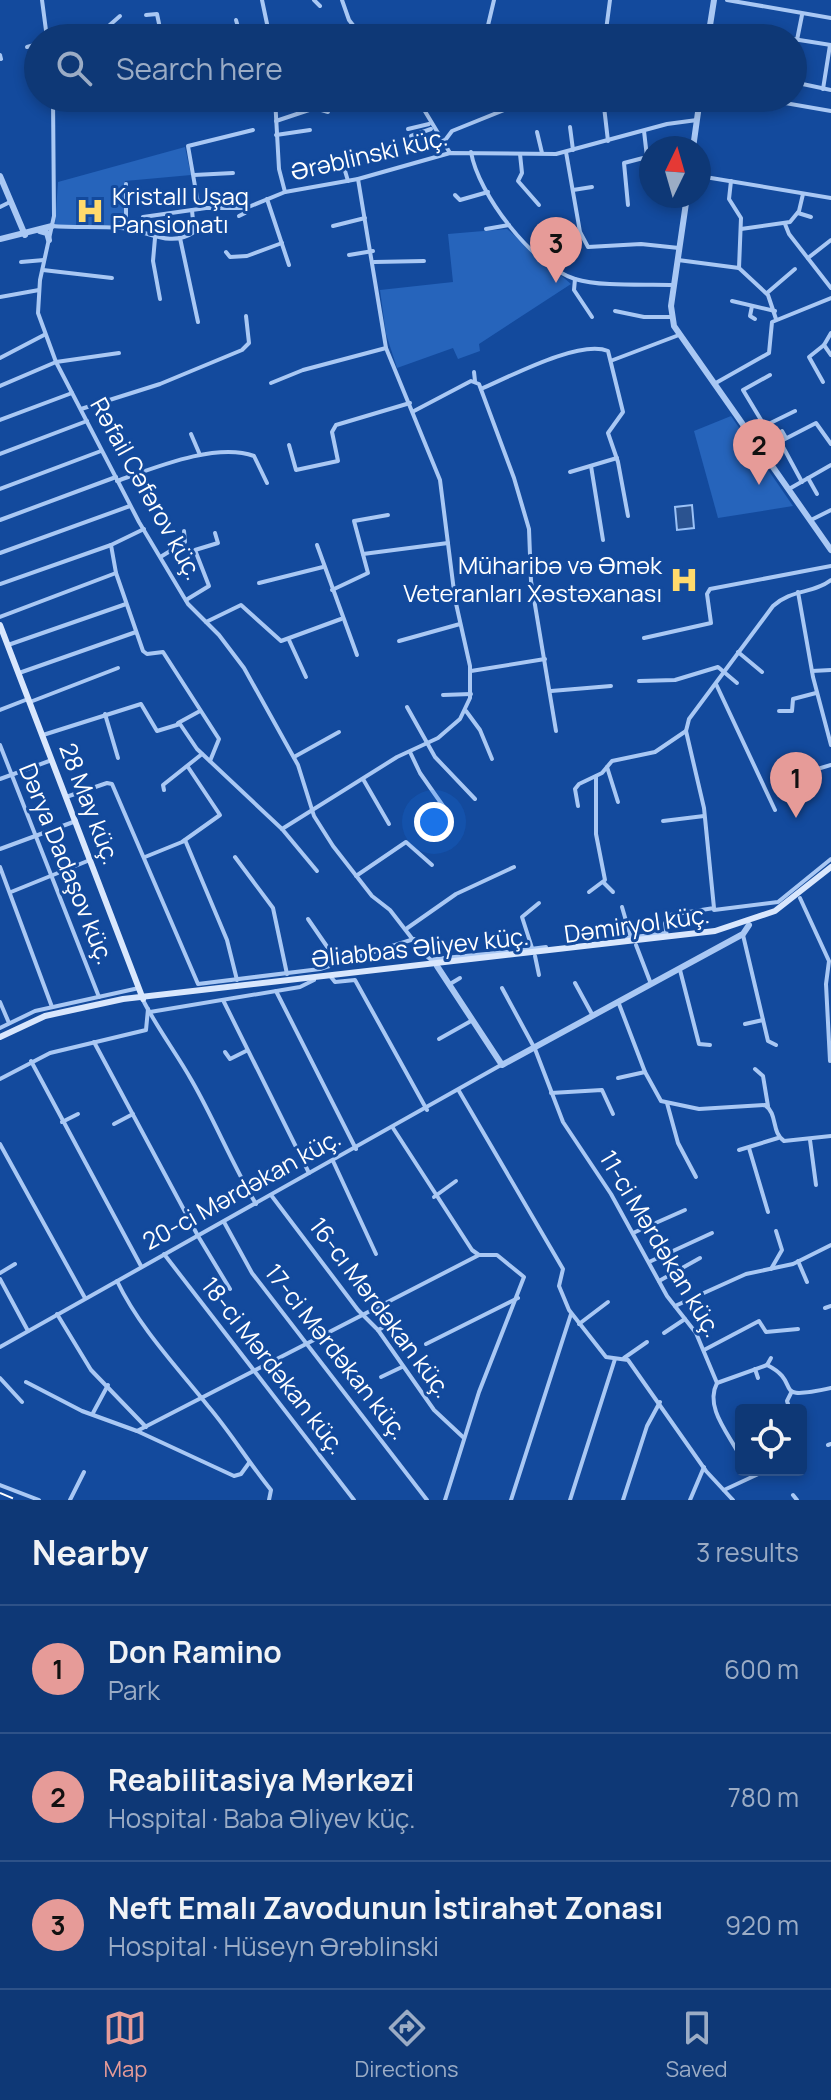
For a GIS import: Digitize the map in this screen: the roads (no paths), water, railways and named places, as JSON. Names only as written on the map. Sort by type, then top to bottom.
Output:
[{"type":"main road","name":"28 May küç.","points":[[0,625],[143,998]]},
{"type":"main road","name":"Dəmiryol küç.","points":[[533,953],[636,945],[749,925],[800,898],[831,869]]},
{"type":"main road","name":"Əliabbas Əliyev küç.","points":[[0,1038],[53,1013],[143,998],[733,927],[766,916],[798,896],[831,869]]},
{"type":"main road","points":[[143,998],[314,980],[435,963]]},
{"type":"street","points":[[45,24],[42,0],[49,0]]},
{"type":"street","points":[[262,0],[267,24]]},
{"type":"street","points":[[314,0],[320,6]]},
{"type":"street","points":[[350,0],[343,1],[352,24]]},
{"type":"street","points":[[488,24],[494,0]]},
{"type":"street","points":[[607,24],[610,0]]},
{"type":"street","points":[[710,24],[714,0]]},
{"type":"street","points":[[727,0],[831,18]]},
{"type":"street","points":[[146,15],[157,14],[159,24]]},
{"type":"street","points":[[799,24],[802,14]]},
{"type":"street","points":[[111,24],[120,16]]},
{"type":"street","points":[[236,20],[237,24]]},
{"type":"street","points":[[807,42],[831,45],[823,89]]},
{"type":"street","points":[[807,85],[831,90]]},
{"type":"street","points":[[807,107],[831,111]]},
{"type":"street","name":"Rəfail Cəfərov küç.","points":[[54,112],[56,166],[52,226],[42,270],[38,313],[56,362],[130,506],[186,600],[244,668],[294,757],[320,826],[356,876],[435,963]]},
{"type":"street","points":[[276,112],[285,192]]},
{"type":"street","points":[[276,121],[303,112]]},
{"type":"street","points":[[424,112],[430,126],[450,153]]},
{"type":"street","points":[[443,143],[452,131],[499,112]]},
{"type":"street","points":[[604,112],[608,141]]},
{"type":"street","points":[[695,136],[698,112]]},
{"type":"street","name":"Ərəblinski küç.","points":[[143,217],[199,209],[246,208],[285,192],[358,179],[450,153],[566,152],[697,120]]},
{"type":"street","points":[[408,129],[430,126]]},
{"type":"street","points":[[411,136],[430,126]]},
{"type":"street","points":[[570,127],[573,150]]},
{"type":"street","points":[[199,209],[187,148],[190,144],[253,130]]},
{"type":"street","points":[[276,135],[310,130]]},
{"type":"street","points":[[628,205],[624,163],[647,157],[644,131]]},
{"type":"street","points":[[537,132],[542,154]]},
{"type":"street","points":[[471,152],[488,192],[509,225],[552,266],[575,279],[674,285]]},
{"type":"street","points":[[566,152],[581,236],[590,248],[629,244],[679,248]]},
{"type":"street","points":[[520,154],[522,173],[518,181],[539,205]]},
{"type":"street","points":[[343,164],[348,181]]},
{"type":"street","points":[[194,175],[233,173]]},
{"type":"street","points":[[0,176],[25,235]]},
{"type":"street","points":[[711,178],[831,198]]},
{"type":"street","points":[[282,829],[363,779],[429,744],[466,711],[471,694],[471,671],[460,624],[440,480],[386,348],[373,251],[358,179]]},
{"type":"street","points":[[731,181],[729,199],[741,215],[739,268]]},
{"type":"street","points":[[126,184],[126,228]]},
{"type":"street","points":[[573,190],[592,187]]},
{"type":"street","points":[[455,195],[460,200],[488,192]]},
{"type":"street","points":[[741,229],[785,224],[798,213],[803,194]]},
{"type":"street","points":[[267,199],[289,265]]},
{"type":"street","points":[[0,207],[12,201]]},
{"type":"street","points":[[239,216],[245,213],[246,208]]},
{"type":"street","points":[[685,208],[672,317],[679,335],[811,520],[828,537],[831,550]]},
{"type":"street","points":[[0,239],[52,226],[126,228],[155,238],[180,238],[194,232],[192,210]]},
{"type":"street","points":[[798,213],[811,217]]},
{"type":"street","points":[[333,226],[365,218]]},
{"type":"street","points":[[759,220],[762,227]]},
{"type":"street","points":[[785,224],[831,288]]},
{"type":"street","points":[[486,229],[509,225]]},
{"type":"street","points":[[40,231],[47,233],[49,240]]},
{"type":"street","points":[[733,238],[740,237]]},
{"type":"street","points":[[155,238],[153,261],[160,299]]},
{"type":"street","points":[[180,238],[198,322]]},
{"type":"street","points":[[808,258],[831,240]]},
{"type":"street","points":[[226,252],[230,257],[247,256],[282,243]]},
{"type":"street","points":[[349,255],[373,251]]},
{"type":"street","points":[[21,262],[44,260]]},
{"type":"street","points":[[678,260],[739,268],[767,293],[776,319]]},
{"type":"street","points":[[374,262],[424,261]]},
{"type":"street","points":[[767,293],[795,269]]},
{"type":"street","points":[[42,270],[112,278]]},
{"type":"street","points":[[575,279],[574,290],[592,317]]},
{"type":"street","points":[[0,297],[39,290]]},
{"type":"street","points":[[714,384],[769,353],[771,323],[776,319],[831,298]]},
{"type":"street","points":[[732,301],[775,311]]},
{"type":"street","points":[[752,306],[750,316],[755,319]]},
{"type":"street","points":[[615,311],[644,317],[672,317]]},
{"type":"street","points":[[81,409],[154,386],[242,350],[249,343],[246,316]]},
{"type":"street","points":[[823,382],[809,357],[824,345],[831,333]]},
{"type":"street","points":[[0,358],[44,335]]},
{"type":"street","points":[[613,360],[679,335]]},
{"type":"street","points":[[824,345],[831,355]]},
{"type":"street","points":[[271,383],[303,370],[386,348]]},
{"type":"street","points":[[481,389],[590,348],[606,349],[613,360],[623,412],[608,433],[617,458],[628,516]]},
{"type":"street","points":[[0,386],[56,362],[119,353]]},
{"type":"street","points":[[474,372],[514,478],[529,529],[531,581],[556,731]]},
{"type":"street","points":[[764,425],[743,390],[770,375]]},
{"type":"street","points":[[414,411],[475,381]]},
{"type":"street","points":[[0,420],[72,393]]},
{"type":"street","points":[[289,445],[296,470],[338,461],[332,432],[336,425],[410,403]]},
{"type":"street","points":[[750,433],[795,411]]},
{"type":"street","points":[[0,454],[88,421]]},
{"type":"street","points":[[802,482],[782,445],[786,438],[818,423],[831,444]]},
{"type":"street","points":[[782,431],[786,438]]},
{"type":"street","points":[[191,434],[200,455]]},
{"type":"street","points":[[0,489],[101,451]]},
{"type":"street","points":[[0,520],[116,479],[200,455],[250,454],[257,458],[267,483]]},
{"type":"street","points":[[570,472],[617,458]]},
{"type":"street","points":[[789,489],[831,465]]},
{"type":"street","points":[[591,466],[603,540]]},
{"type":"street","points":[[808,478],[817,494]]},
{"type":"street","points":[[0,553],[130,506]]},
{"type":"street","points":[[811,520],[831,510]]},
{"type":"street","points":[[332,590],[367,575],[354,521],[388,515]]},
{"type":"street","points":[[0,584],[111,545],[144,529]]},
{"type":"street","points":[[162,556],[185,542],[184,531]]},
{"type":"street","points":[[186,600],[209,586],[195,550],[218,543],[215,533]]},
{"type":"street","points":[[363,554],[449,543]]},
{"type":"street","points":[[111,545],[116,573],[145,653],[163,652],[220,741],[210,762]]},
{"type":"street","points":[[317,545],[341,619],[357,655]]},
{"type":"street","points":[[644,638],[709,624],[707,594],[710,589],[831,566]]},
{"type":"street","points":[[259,583],[323,567]]},
{"type":"street","points":[[0,617],[116,573]]},
{"type":"street","points":[[714,910],[705,816],[686,731],[689,719],[773,606],[785,595],[816,589],[831,580]]},
{"type":"street","points":[[798,592],[816,693],[831,745]]},
{"type":"street","points":[[0,655],[9,648],[127,604]]},
{"type":"street","points":[[206,622],[241,605],[276,639],[289,640],[341,619]]},
{"type":"street","points":[[399,641],[460,624]]},
{"type":"street","points":[[19,673],[136,632]]},
{"type":"street","points":[[289,640],[306,677]]},
{"type":"street","points":[[738,652],[762,672]]},
{"type":"street","points":[[471,671],[545,659]]},
{"type":"street","points":[[639,681],[675,680],[713,667],[725,670],[737,683]]},
{"type":"street","points":[[0,710],[118,668]]},
{"type":"street","points":[[812,671],[831,670]]},
{"type":"street","points":[[716,684],[775,810]]},
{"type":"street","points":[[551,691],[611,686]]},
{"type":"street","points":[[779,711],[792,711],[793,699],[816,693]]},
{"type":"street","points":[[443,695],[471,694]]},
{"type":"street","points":[[43,735],[138,704],[157,731],[200,711]]},
{"type":"street","points":[[407,707],[435,757],[475,799]]},
{"type":"street","points":[[466,711],[480,730],[492,759]]},
{"type":"street","points":[[105,713],[118,758]]},
{"type":"street","points":[[178,723],[202,754],[282,829],[317,871]]},
{"type":"street","points":[[578,806],[577,786],[626,756],[659,750],[686,731]]},
{"type":"street","points":[[294,757],[339,732]]},
{"type":"street","name":"Dərya Dadaşov küç.","points":[[0,745],[99,997]]},
{"type":"street","points":[[410,752],[420,773],[448,813]]},
{"type":"street","points":[[164,790],[163,785],[202,754]]},
{"type":"street","points":[[0,779],[52,760]]},
{"type":"street","points":[[794,776],[831,765]]},
{"type":"street","points":[[144,857],[185,840],[220,815],[188,767]]},
{"type":"street","points":[[607,767],[618,802]]},
{"type":"street","points":[[596,777],[596,834],[604,883],[613,892]]},
{"type":"street","points":[[363,779],[389,824]]},
{"type":"street","points":[[66,797],[112,784],[198,984],[287,974],[339,964],[414,939]]},
{"type":"street","points":[[663,821],[705,816]]},
{"type":"street","points":[[0,849],[76,821]]},
{"type":"street","points":[[185,840],[227,940],[237,980]]},
{"type":"street","points":[[356,876],[406,842],[432,865]]},
{"type":"street","points":[[235,857],[273,908],[287,974]]},
{"type":"street","points":[[11,892],[91,859]]},
{"type":"street","name":"Dəmiryol küç.","points":[[666,936],[665,920],[670,915],[778,902],[831,859]]},
{"type":"street","points":[[0,867],[52,1007]]},
{"type":"street","points":[[406,929],[456,894],[514,867]]},
{"type":"street","points":[[589,892],[604,883]]},
{"type":"street","points":[[800,898],[829,961],[826,984],[830,1061]]},
{"type":"street","points":[[539,903],[522,917],[539,975]]},
{"type":"street","points":[[622,907],[631,938]]},
{"type":"street","points":[[308,919],[339,964]]},
{"type":"street","points":[[435,963],[501,1065],[652,986],[743,934],[749,925]]},
{"type":"street","points":[[743,934],[768,1041],[776,1045]]},
{"type":"street","points":[[533,953],[631,938],[666,936]]},
{"type":"street","points":[[636,945],[652,986]]},
{"type":"street","points":[[680,970],[699,1049],[710,1045]]},
{"type":"street","points":[[331,977],[335,982],[355,980],[427,1110]]},
{"type":"street","points":[[448,985],[460,978]]},
{"type":"street","points":[[149,1010],[300,987],[314,980]]},
{"type":"street","points":[[575,983],[593,1017]]},
{"type":"street","points":[[0,1028],[52,1007],[140,988]]},
{"type":"street","name":"11-ci Mərdəkan küç.","points":[[502,988],[535,1049],[563,1122],[704,1350],[717,1383]]},
{"type":"street","points":[[276,991],[356,1149]]},
{"type":"street","points":[[143,998],[177,1062],[191,1079],[227,1155],[256,1204]]},
{"type":"street","points":[[223,1000],[310,1174]]},
{"type":"street","points":[[0,1002],[9,1023]]},
{"type":"street","points":[[619,1004],[656,1097],[667,1103],[699,1109],[768,1106]]},
{"type":"street","points":[[0,1079],[31,1061],[146,1030],[149,1010]]},
{"type":"street","points":[[745,1024],[763,1020]]},
{"type":"street","points":[[439,1039],[471,1021]]},
{"type":"street","points":[[94,1042],[198,1236],[230,1289]]},
{"type":"street","points":[[225,1052],[230,1059],[247,1051]]},
{"type":"street","points":[[31,1061],[141,1266]]},
{"type":"street","name":"20-ci Mərdəkan küç.","points":[[0,1347],[427,1110],[501,1065]]},
{"type":"street","points":[[755,1069],[763,1076],[768,1106],[779,1138]]},
{"type":"street","points":[[618,1078],[645,1072]]},
{"type":"street","points":[[550,1093],[577,1089],[602,1090],[613,1114]]},
{"type":"street","points":[[459,1091],[563,1269],[559,1286],[571,1314],[606,1357],[624,1358],[647,1342]]},
{"type":"street","points":[[667,1103],[678,1143],[696,1177]]},
{"type":"street","points":[[62,1122],[78,1114]]},
{"type":"street","points":[[114,1124],[133,1114]]},
{"type":"street","points":[[393,1128],[434,1197],[479,1255]]},
{"type":"street","points":[[739,1150],[779,1138],[786,1141],[831,1136]]},
{"type":"street","points":[[810,1139],[816,1185]]},
{"type":"street","points":[[0,1144],[85,1298]]},
{"type":"street","points":[[749,1148],[768,1212]]},
{"type":"street","points":[[333,1161],[376,1254]]},
{"type":"street","points":[[434,1197],[456,1181]]},
{"type":"street","name":"16-cı Mərdəkan küç.","points":[[271,1195],[378,1330],[434,1410],[464,1438]]},
{"type":"street","points":[[633,1233],[685,1210]]},
{"type":"street","name":"17-ci Mərdəkan küç.","points":[[224,1222],[252,1273],[310,1344],[427,1500]]},
{"type":"street","points":[[771,1269],[782,1250],[776,1231]]},
{"type":"street","points":[[649,1262],[712,1233]]},
{"type":"street","points":[[675,1306],[746,1274],[798,1261],[831,1245]]},
{"type":"street","points":[[26,1382],[82,1411],[137,1431],[479,1255],[493,1253],[523,1274],[518,1298],[464,1438],[445,1500]]},
{"type":"street","name":"18-ci Mərdəkan küç.","points":[[164,1254],[354,1500]]},
{"type":"street","points":[[659,1281],[700,1258]]},
{"type":"street","points":[[798,1261],[807,1282]]},
{"type":"street","points":[[15,1264],[0,1276],[28,1331]]},
{"type":"street","points":[[117,1281],[128,1304],[271,1490],[269,1500]]},
{"type":"street","points":[[426,1344],[518,1298]]},
{"type":"street","points":[[579,1324],[608,1302]]},
{"type":"street","points":[[57,1314],[91,1370],[146,1427]]},
{"type":"street","points":[[511,1500],[571,1314]]},
{"type":"street","points":[[664,1333],[685,1319]]},
{"type":"street","points":[[704,1350],[759,1321],[766,1332],[798,1329]]},
{"type":"street","points":[[378,1330],[386,1326]]},
{"type":"street","points":[[624,1358],[660,1402],[704,1467],[733,1500]]},
{"type":"street","points":[[735,1444],[717,1415],[712,1399],[717,1383],[767,1365],[771,1358]]},
{"type":"street","points":[[570,1500],[615,1359]]},
{"type":"street","points":[[767,1365],[791,1393],[803,1396],[831,1388]]},
{"type":"street","points":[[381,1377],[402,1367]]},
{"type":"street","points":[[755,1369],[758,1378]]},
{"type":"street","points":[[0,1378],[22,1402]]},
{"type":"street","points":[[93,1413],[108,1385]]},
{"type":"street","points":[[788,1404],[791,1393]]},
{"type":"street","points":[[623,1500],[647,1426],[660,1402]]},
{"type":"street","points":[[709,1420],[717,1415]]},
{"type":"street","points":[[137,1431],[234,1476],[241,1474],[249,1463]]},
{"type":"street","points":[[690,1500],[704,1467]]},
{"type":"street","points":[[70,1500],[84,1472]]},
{"type":"street","points":[[724,1490],[754,1476]]},
{"type":"street","points":[[0,1485],[39,1500]]},
{"type":"street","points":[[343,1500],[349,1495]]},
{"type":"street","points":[[793,1495],[797,1500]]},
{"type":"railway","points":[[0,1493],[17,1500]]},
{"type":"place","name":"Kristall Uşaq Pansionatı","points":[[90,211]]},
{"type":"place","name":"Neft Emalı Zavodunun İstirahət Zonası","points":[[556,283]]},
{"type":"place","name":"Reabilitasiya Mərkəzi","points":[[759,485]]},
{"type":"place","name":"Müharibə və Əmək Veteranları Xəstəxanası","points":[[684,580]]},
{"type":"place","name":"Don Ramino","points":[[796,818]]}]
